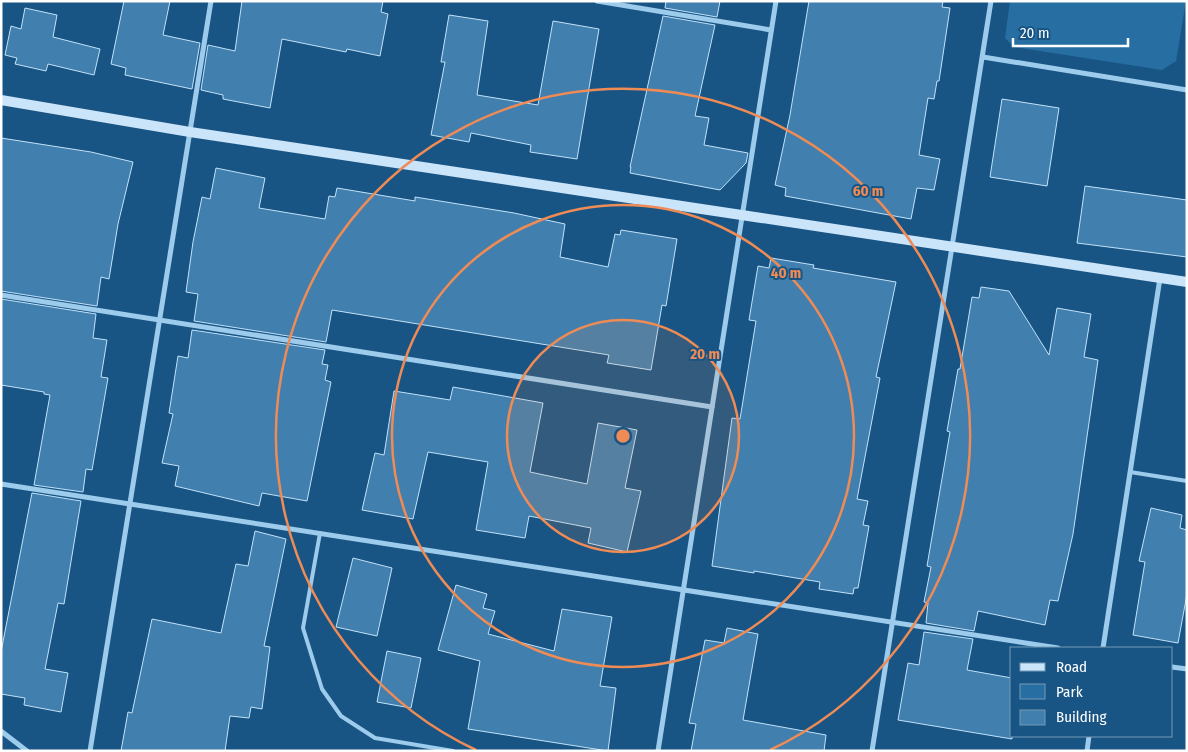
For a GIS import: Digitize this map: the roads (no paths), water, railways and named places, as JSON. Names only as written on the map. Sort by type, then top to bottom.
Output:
[{"type":"street","points":[[90,751],[211,1]]},
{"type":"street","points":[[597,1],[771,30]]},
{"type":"street","points":[[658,751],[776,1]]},
{"type":"street","points":[[872,751],[991,1]]},
{"type":"street","points":[[982,57],[1186,88]]},
{"type":"street","points":[[1,100],[190,132],[1187,282]]},
{"type":"street","points":[[1102,647],[1160,278]]},
{"type":"street","points":[[1,295],[712,407]]},
{"type":"street","points":[[1,484],[1052,647]]},
{"type":"street","points":[[1173,667],[1187,669]]},
{"type":"street","points":[[1,731],[26,751]]},
{"type":"street","points":[[1087,751],[1089,737]]},
{"type":"lane","points":[[1130,472],[1187,481]]},
{"type":"lane","points":[[320,532],[303,628],[322,690],[341,716],[375,738],[453,751]]}]
